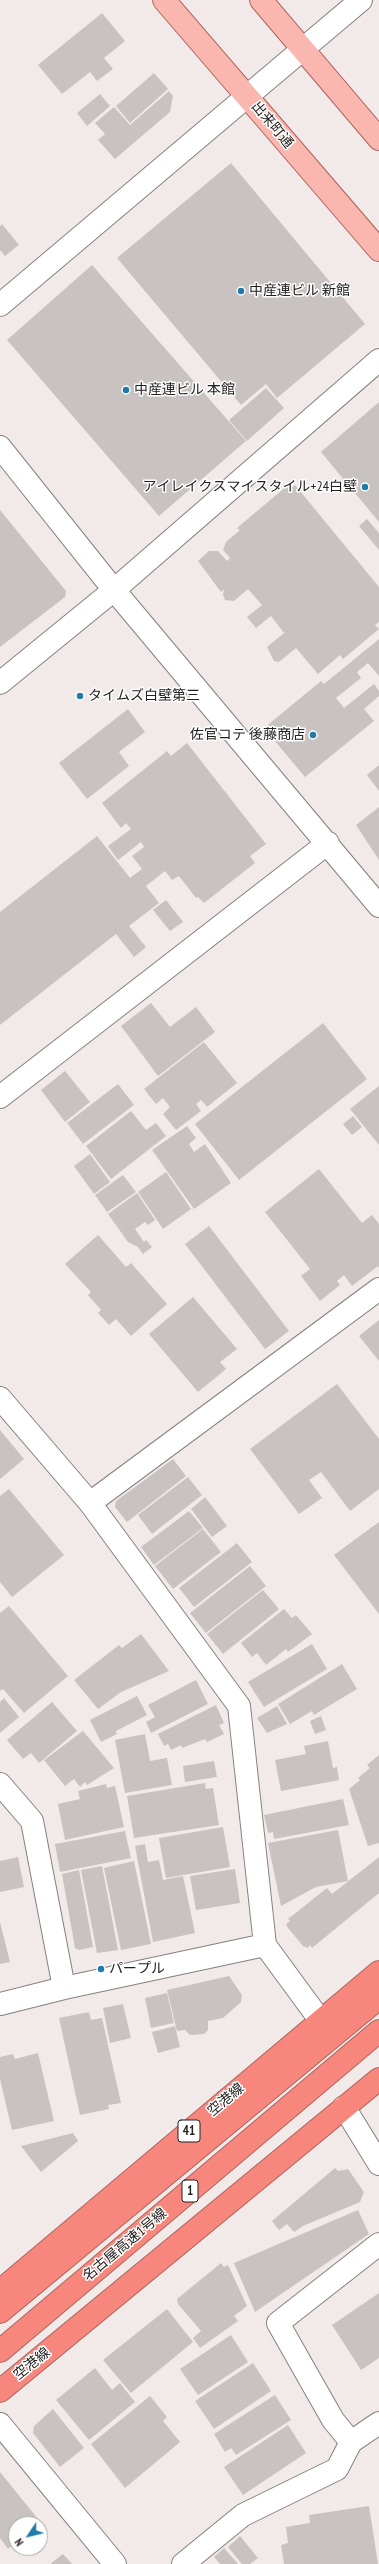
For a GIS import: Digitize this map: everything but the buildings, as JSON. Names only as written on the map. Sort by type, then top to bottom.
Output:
[{"type":"highway","name":"空港線","points":[[0,2291],[320,2020],[379,1972]]},
{"type":"highway","name":"名古屋高速1号線","points":[[0,2312],[379,1998]]},
{"type":"highway","name":"名古屋高速1号線","points":[[0,2351],[379,2031]]},
{"type":"highway","name":"空港線","points":[[0,2391],[379,2079]]},
{"type":"main road","name":"出来町通","points":[[164,0],[379,250]]},
{"type":"main road","points":[[262,0],[379,139]]},
{"type":"street","points":[[0,305],[248,97],[302,48],[361,0]]},
{"type":"street","points":[[0,682],[114,590],[379,360]]},
{"type":"street","points":[[0,447],[114,590],[328,843],[379,906]]},
{"type":"street","points":[[0,1097],[328,843]]},
{"type":"street","points":[[90,1503],[379,1289]]},
{"type":"street","points":[[0,1398],[90,1503],[239,1706],[265,1945],[320,2020]]},
{"type":"street","points":[[0,1784],[32,1821],[64,1988]]},
{"type":"street","points":[[0,2004],[64,1988],[265,1945]]},
{"type":"street","points":[[344,2108],[379,2164]]},
{"type":"street","points":[[351,2442],[333,2420],[278,2323],[379,2244]]},
{"type":"street","points":[[184,2564],[243,2515],[337,2469],[351,2442],[379,2423]]},
{"type":"street","points":[[0,2424],[115,2564]]},
{"type":"place","name":"中産連ビル 新館","points":[[241,291]]},
{"type":"place","name":"中産連ビル 本館","points":[[126,390]]},
{"type":"place","name":"アイレイクスマイスタイル+24白壁","points":[[365,487]]},
{"type":"place","name":"タイムズ白壁第三","points":[[80,696]]},
{"type":"place","name":"佐官コテ 後藤商店","points":[[313,735]]},
{"type":"place","name":"パープル","points":[[101,1969]]}]
